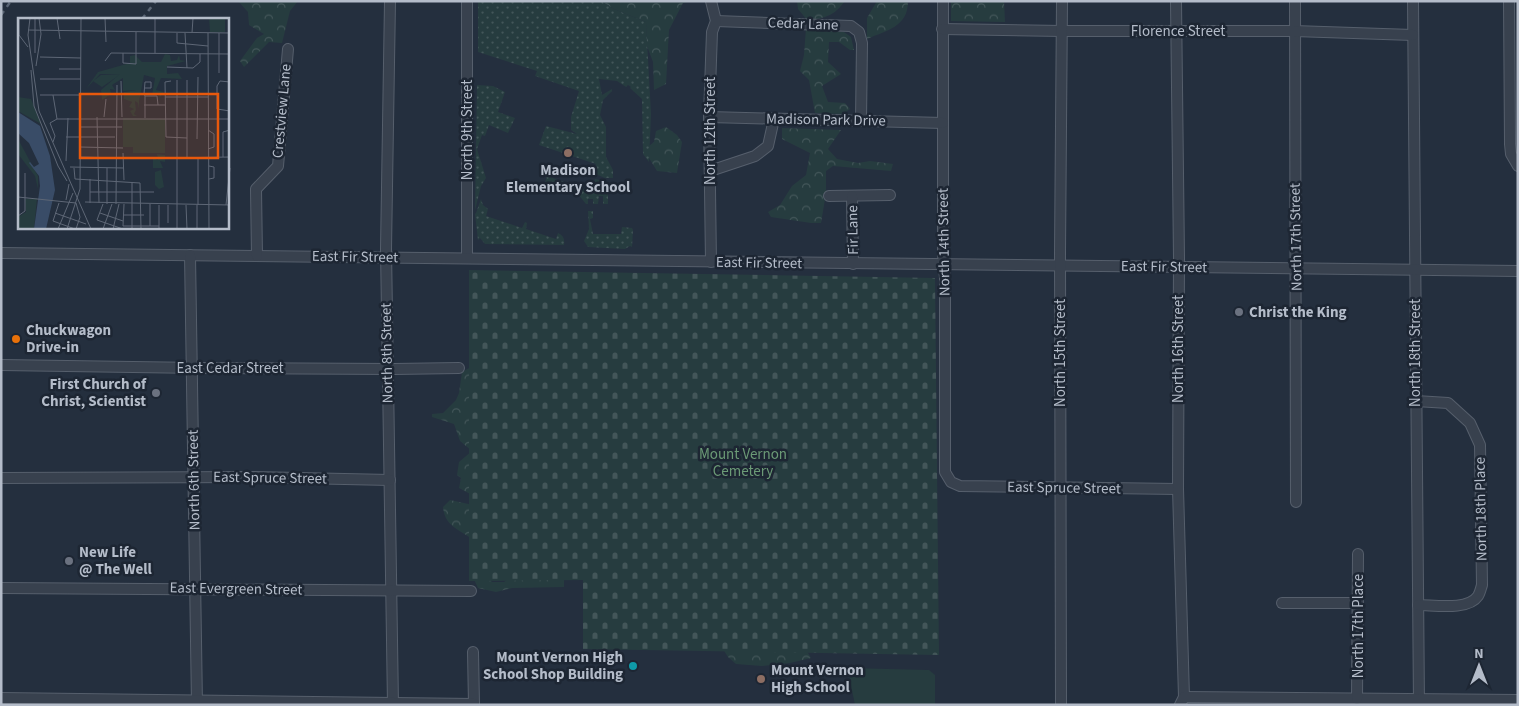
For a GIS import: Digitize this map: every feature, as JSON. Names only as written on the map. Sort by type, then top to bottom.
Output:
[{"type":"street","name":"North 8th Street","points":[[390,1],[386,257],[393,704]]},
{"type":"street","name":"North 9th Street","points":[[466,1],[467,258]]},
{"type":"street","name":"North 12th Street","points":[[711,1],[716,21],[712,32],[710,117],[711,262]]},
{"type":"street","name":"North 14th Street","points":[[943,1],[942,123],[946,472],[951,482]]},
{"type":"street","name":"North 15th Street","points":[[1060,705],[1062,1]]},
{"type":"street","name":"North 16th Street","points":[[1176,1],[1178,489],[1182,701]]},
{"type":"street","name":"North 17th Street","points":[[1295,1],[1296,502]]},
{"type":"street","name":"North 18th Street","points":[[1413,1],[1418,702]]},
{"type":"street","points":[[1509,1],[1510,144],[1511,154],[1518,166]]},
{"type":"street","name":"Cedar Lane","points":[[716,21],[851,26],[859,32],[862,43],[861,120]]},
{"type":"street","name":"Florence Street","points":[[942,29],[1294,31],[1413,35]]},
{"type":"street","name":"Crestview Lane","points":[[257,256],[256,189],[278,166],[288,49]]},
{"type":"street","name":"Madison Park Drive","points":[[710,117],[942,123]]},
{"type":"street","points":[[710,171],[756,156],[768,146],[774,118]]},
{"type":"street","name":"Fir Lane","points":[[829,196],[890,195]]},
{"type":"street","name":"Fir Lane","points":[[852,196],[854,264]]},
{"type":"street","name":"East Fir Street","points":[[1,253],[1518,271]]},
{"type":"street","name":"North 6th Street","points":[[190,255],[197,703]]},
{"type":"street","name":"East Cedar Street","points":[[1,365],[192,368],[459,368]]},
{"type":"street","name":"North 18th Place","points":[[1416,401],[1448,403],[1470,423],[1480,445],[1482,585],[1479,596],[1472,602],[1462,606],[1418,605]]},
{"type":"street","name":"East Spruce Street","points":[[1,478],[194,477],[390,480]]},
{"type":"street","name":"East Spruce Street","points":[[951,482],[960,486],[1178,489]]},
{"type":"street","name":"North 17th Place","points":[[1357,699],[1358,554]]},
{"type":"street","name":"East Evergreen Street","points":[[1,588],[471,591]]},
{"type":"street","points":[[1282,603],[1358,603]]},
{"type":"street","points":[[1,698],[197,703],[474,704],[473,652]]},
{"type":"street","points":[[1182,701],[1357,699],[1418,702],[1518,700]]},
{"type":"green space","points":[[238,1],[298,1],[290,11],[282,43],[269,42],[244,67],[240,61],[257,38],[264,34],[249,25],[248,12]]},
{"type":"green space","points":[[478,1],[601,1],[614,9],[646,22],[651,114],[649,162],[643,154],[642,99],[631,87],[628,85],[626,87],[617,81],[599,79],[602,95],[612,89],[603,100],[600,115],[606,127],[606,157],[613,170],[613,178],[605,178],[593,173],[596,164],[539,145],[546,126],[577,134],[571,130],[571,117],[579,91],[535,76],[537,71],[478,52]]},
{"type":"green space","points":[[601,1],[691,1],[683,3],[669,30],[666,84],[654,90],[653,62],[647,46],[646,22],[614,9]]},
{"type":"green space","points":[[797,1],[845,1],[837,10],[829,15],[808,21],[798,9]]},
{"type":"green space","points":[[877,1],[908,1],[907,10],[904,17],[895,26],[867,39],[867,18]]},
{"type":"green space","points":[[951,1],[1004,1],[1005,22],[951,21]]},
{"type":"green space","points":[[806,28],[844,32],[851,37],[854,50],[850,50],[839,42],[829,42],[828,62],[841,74],[822,86],[828,102],[845,103],[850,109],[843,114],[815,113],[809,80],[800,71],[804,55]]},
{"type":"green space","points":[[477,85],[493,86],[505,92],[498,112],[515,118],[508,133],[489,125],[485,136],[482,135],[477,149],[486,178],[481,186],[475,210]]},
{"type":"green space","points":[[666,127],[677,135],[682,142],[677,173],[657,171],[649,158],[649,146],[654,142],[656,131]]},
{"type":"green space","points":[[782,128],[841,130],[828,149],[837,159],[858,163],[870,161],[893,164],[891,171],[833,166],[826,171],[826,193],[821,223],[771,217],[768,212],[780,205],[792,186],[806,175],[810,153],[782,139]]},
{"type":"green space","points":[[547,176],[587,190],[589,186],[593,187],[595,179],[608,182],[608,204],[603,204],[603,196],[599,196],[598,204],[593,204],[593,199],[588,199],[588,204],[586,204],[578,194],[545,183]]},
{"type":"green space","points":[[481,199],[483,205],[488,209],[486,216],[522,228],[525,222],[527,223],[526,229],[556,239],[558,233],[563,238],[564,245],[485,244],[480,238],[478,240],[475,214]]},
{"type":"green space","points":[[588,211],[593,211],[593,218],[590,219],[593,234],[621,234],[622,227],[632,228],[632,247],[630,246],[625,249],[588,247],[584,241],[589,229]]},
{"type":"green space","name":"Mount Vernon Cemetery","points":[[469,270],[935,278],[939,655],[583,649],[583,580],[469,581]]},
{"type":"green space","points":[[471,367],[487,576],[492,582],[504,582],[511,577],[564,577],[564,587],[512,588],[496,592],[478,588],[472,575],[472,539],[449,523],[446,518],[443,507],[450,500],[473,505],[474,496],[459,488],[461,478],[457,475],[459,462],[472,451],[460,441],[454,424],[432,417],[432,414],[443,413],[456,400],[462,372]]},
{"type":"green space","points":[[805,648],[811,658],[790,663],[762,666],[736,664],[723,649]]},
{"type":"green space","points":[[849,668],[929,670],[935,675],[935,705],[855,705]]},
{"type":"railway","points":[[1,15],[11,1]]},
{"type":"railway","points":[[143,18],[156,1]]},
{"type":"place","name":"Madison Elementary School","points":[[568,153]]},
{"type":"place","name":"Christ the King","points":[[1239,312]]},
{"type":"place","name":"Chuckwagon Drive-in","points":[[16,339]]},
{"type":"place","name":"First Church of Christ, Scientist","points":[[156,393]]},
{"type":"place","name":"New Life @ The Well","points":[[69,561]]},
{"type":"place","name":"Mount Vernon High School Shop Building","points":[[633,666]]},
{"type":"place","name":"Mount Vernon High School","points":[[761,679]]}]
